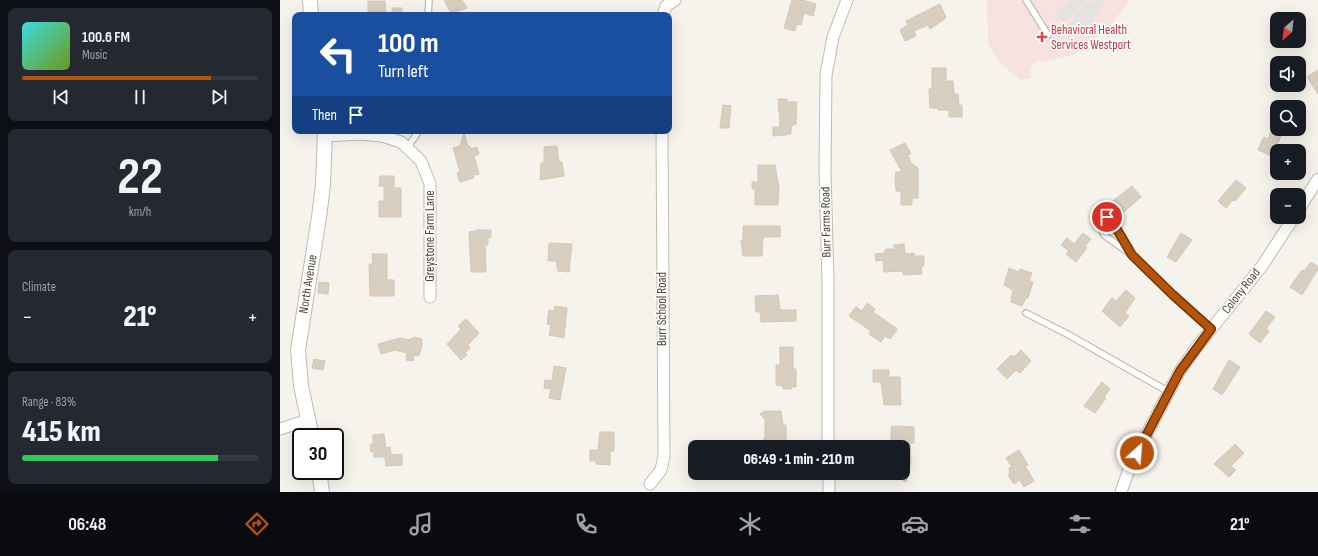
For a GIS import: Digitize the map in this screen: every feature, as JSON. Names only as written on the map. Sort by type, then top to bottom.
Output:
[{"type":"street","points":[[310,0],[312,12]]},
{"type":"street","points":[[665,12],[666,6],[675,0]]},
{"type":"street","name":"Burr Farms Road","points":[[828,440],[828,282],[825,172],[826,75],[833,37],[847,0]]},
{"type":"street","name":"North Avenue","points":[[310,428],[301,386],[298,350],[319,216],[325,134]]},
{"type":"street","name":"Greystone Farm Lane","points":[[361,134],[382,136],[401,142],[421,161],[430,184],[430,297]]},
{"type":"street","name":"Burr School Road","points":[[650,484],[661,470],[664,456],[662,134]]},
{"type":"street","points":[[1306,198],[1318,179]]},
{"type":"street","name":"Colony Road","points":[[1122,492],[1128,472],[1180,371],[1211,329],[1262,266],[1289,224]]},
{"type":"street","points":[[280,429],[308,420]]},
{"type":"street","points":[[320,480],[322,492]]},
{"type":"street","points":[[828,480],[829,492]]},
{"type":"lane","points":[[428,12],[429,0]]},
{"type":"lane","points":[[1026,0],[1048,35]]},
{"type":"lane","points":[[407,148],[417,134]]},
{"type":"lane","points":[[1132,255],[1115,226],[1107,217],[1104,218],[1100,226],[1101,231],[1132,255],[1211,329]]},
{"type":"lane","points":[[1026,313],[1069,335],[1169,392]]},
{"type":"shaded area","name":"Behavioral Health Services Westport","points":[[987,0],[1130,0],[1107,30],[1073,55],[1051,61],[1037,61],[1030,68],[1031,78],[1020,80],[1000,63],[988,44]]},
{"type":"shaded area","points":[[1069,0],[1085,0],[1065,24],[1055,13]]},
{"type":"shaded area","points":[[1088,0],[1092,4],[1094,0],[1104,0],[1090,24],[1079,35],[1069,24]]},
{"type":"building","points":[[444,0],[462,0],[467,8],[454,12],[450,12]]},
{"type":"building","points":[[792,0],[802,0],[816,4],[813,16],[804,13],[801,25],[797,24],[795,31],[784,28]]},
{"type":"building","points":[[368,1],[385,1],[386,12],[368,12]]},
{"type":"building","points":[[940,4],[946,18],[930,29],[928,25],[914,31],[916,36],[905,41],[900,30],[908,25],[906,21]]},
{"type":"building","points":[[392,8],[402,8],[402,12],[392,12]]},
{"type":"building","points":[[932,68],[946,68],[946,81],[953,81],[954,94],[958,94],[959,105],[962,105],[962,117],[949,117],[949,110],[930,108],[929,89],[932,89]]},
{"type":"building","points":[[1318,70],[1318,94],[1307,77]]},
{"type":"building","points":[[778,99],[787,99],[787,102],[797,102],[796,124],[791,126],[791,134],[773,136],[773,127],[779,127],[780,123]]},
{"type":"building","points":[[723,105],[731,106],[729,128],[720,128]]},
{"type":"building","points":[[464,134],[468,147],[470,146],[471,149],[477,147],[479,154],[474,156],[479,174],[473,175],[474,178],[460,182],[457,173],[460,172],[453,148],[460,146]]},
{"type":"building","points":[[1270,134],[1270,136],[1281,136],[1277,144],[1270,144],[1270,155],[1258,150],[1264,137],[1268,139]]},
{"type":"building","points":[[905,143],[911,154],[908,155],[911,163],[918,168],[918,198],[912,198],[912,205],[901,205],[901,191],[896,191],[895,178],[896,172],[902,172],[890,150]]},
{"type":"building","points":[[557,146],[559,162],[562,162],[564,176],[540,180],[541,163],[544,163],[544,147]]},
{"type":"building","points":[[758,165],[775,165],[779,188],[778,205],[755,205],[755,189],[752,189],[752,182],[758,182]]},
{"type":"building","points":[[380,176],[394,176],[394,188],[401,188],[401,217],[379,217],[379,201],[384,201],[384,186],[379,186]]},
{"type":"building","points":[[1236,180],[1246,188],[1235,201],[1233,200],[1226,208],[1218,201]]},
{"type":"building","points":[[1132,186],[1141,197],[1119,216],[1109,204]]},
{"type":"building","points":[[743,226],[780,226],[780,237],[763,237],[762,256],[743,256],[741,240],[743,240]]},
{"type":"building","points":[[476,230],[491,230],[491,237],[488,238],[488,245],[485,245],[486,272],[471,272],[469,232]]},
{"type":"building","points":[[1083,233],[1091,239],[1085,246],[1087,248],[1076,262],[1066,254],[1069,251],[1061,245],[1067,238],[1074,244]]},
{"type":"building","points":[[1181,233],[1192,240],[1176,262],[1167,257]]},
{"type":"building","points":[[549,243],[572,244],[569,272],[558,271],[556,261],[548,261]]},
{"type":"building","points":[[904,244],[905,254],[914,253],[914,256],[924,256],[924,266],[921,266],[922,274],[903,275],[903,271],[884,272],[883,260],[876,261],[875,254],[884,253],[886,249],[894,249],[894,245]]},
{"type":"building","points":[[372,254],[387,254],[387,280],[394,280],[394,296],[370,296],[369,264],[373,264]]},
{"type":"building","points":[[1311,262],[1318,267],[1318,269],[1302,295],[1290,287],[1302,270],[1304,271]]},
{"type":"building","points":[[1009,268],[1019,272],[1020,269],[1032,273],[1029,281],[1033,282],[1028,298],[1026,298],[1022,306],[1011,302],[1013,290],[1004,285]]},
{"type":"building","points":[[319,282],[329,283],[328,294],[318,293]]},
{"type":"building","points":[[1126,290],[1135,298],[1125,313],[1129,316],[1120,327],[1102,311],[1112,298],[1116,301]]},
{"type":"building","points":[[778,295],[780,310],[796,310],[796,321],[761,322],[760,312],[756,312],[755,296]]},
{"type":"building","points":[[867,303],[875,309],[873,312],[896,328],[897,330],[890,339],[885,336],[881,342],[869,334],[871,331],[849,316],[856,307],[862,311]]},
{"type":"building","points":[[555,306],[567,308],[564,338],[549,335],[551,325],[547,324],[549,310],[554,311]]},
{"type":"building","points":[[1266,311],[1275,317],[1266,329],[1269,331],[1260,343],[1249,334]]},
{"type":"building","points":[[466,319],[479,333],[468,345],[470,348],[465,353],[467,355],[461,360],[447,344],[461,329],[458,326]]},
{"type":"building","points":[[414,337],[422,339],[422,345],[420,353],[418,356],[414,355],[413,361],[406,360],[407,353],[395,350],[381,354],[378,344],[400,338],[409,340]]},
{"type":"building","points":[[780,347],[793,347],[793,369],[796,369],[796,387],[791,387],[791,389],[783,389],[783,386],[776,385],[776,365],[780,365]]},
{"type":"building","points":[[1021,350],[1031,361],[1020,373],[1016,370],[1007,379],[997,369],[1011,355],[1014,357]]},
{"type":"building","points":[[314,359],[325,361],[323,370],[312,368]]},
{"type":"building","points":[[1229,360],[1240,367],[1222,395],[1213,389]]},
{"type":"building","points":[[554,366],[566,368],[560,400],[549,398],[551,389],[544,388],[545,380],[552,381]]},
{"type":"building","points":[[873,370],[889,370],[889,377],[900,377],[901,405],[884,405],[881,382],[873,382]]},
{"type":"building","points":[[1102,382],[1110,389],[1104,397],[1106,398],[1095,413],[1084,406]]},
{"type":"building","points":[[764,411],[781,411],[783,425],[786,425],[786,440],[763,440],[765,438],[765,419],[760,414]]},
{"type":"building","points":[[891,427],[914,427],[914,443],[910,443],[910,440],[891,440]]},
{"type":"building","points":[[600,432],[614,432],[614,451],[610,451],[610,465],[596,464],[596,461],[590,461],[590,450],[598,450]]},
{"type":"building","points":[[384,434],[386,448],[390,447],[391,455],[402,454],[402,465],[386,466],[385,457],[374,457],[374,452],[371,452],[370,444],[373,444],[373,435]]},
{"type":"building","points":[[910,443],[911,462],[910,466]]},
{"type":"building","points":[[1235,444],[1244,453],[1231,466],[1236,470],[1229,477],[1214,464]]},
{"type":"building","points":[[1019,450],[1028,465],[1025,466],[1034,481],[1024,487],[1020,480],[1014,484],[1008,475],[1010,474],[1009,468],[1012,467],[1006,458]]},
{"type":"place","name":"Behavioral Health Services Westport","points":[[1042,37]]},
{"type":"route","points":[[1107,217],[1115,226],[1132,255],[1211,329],[1180,371],[1137,453]]}]
